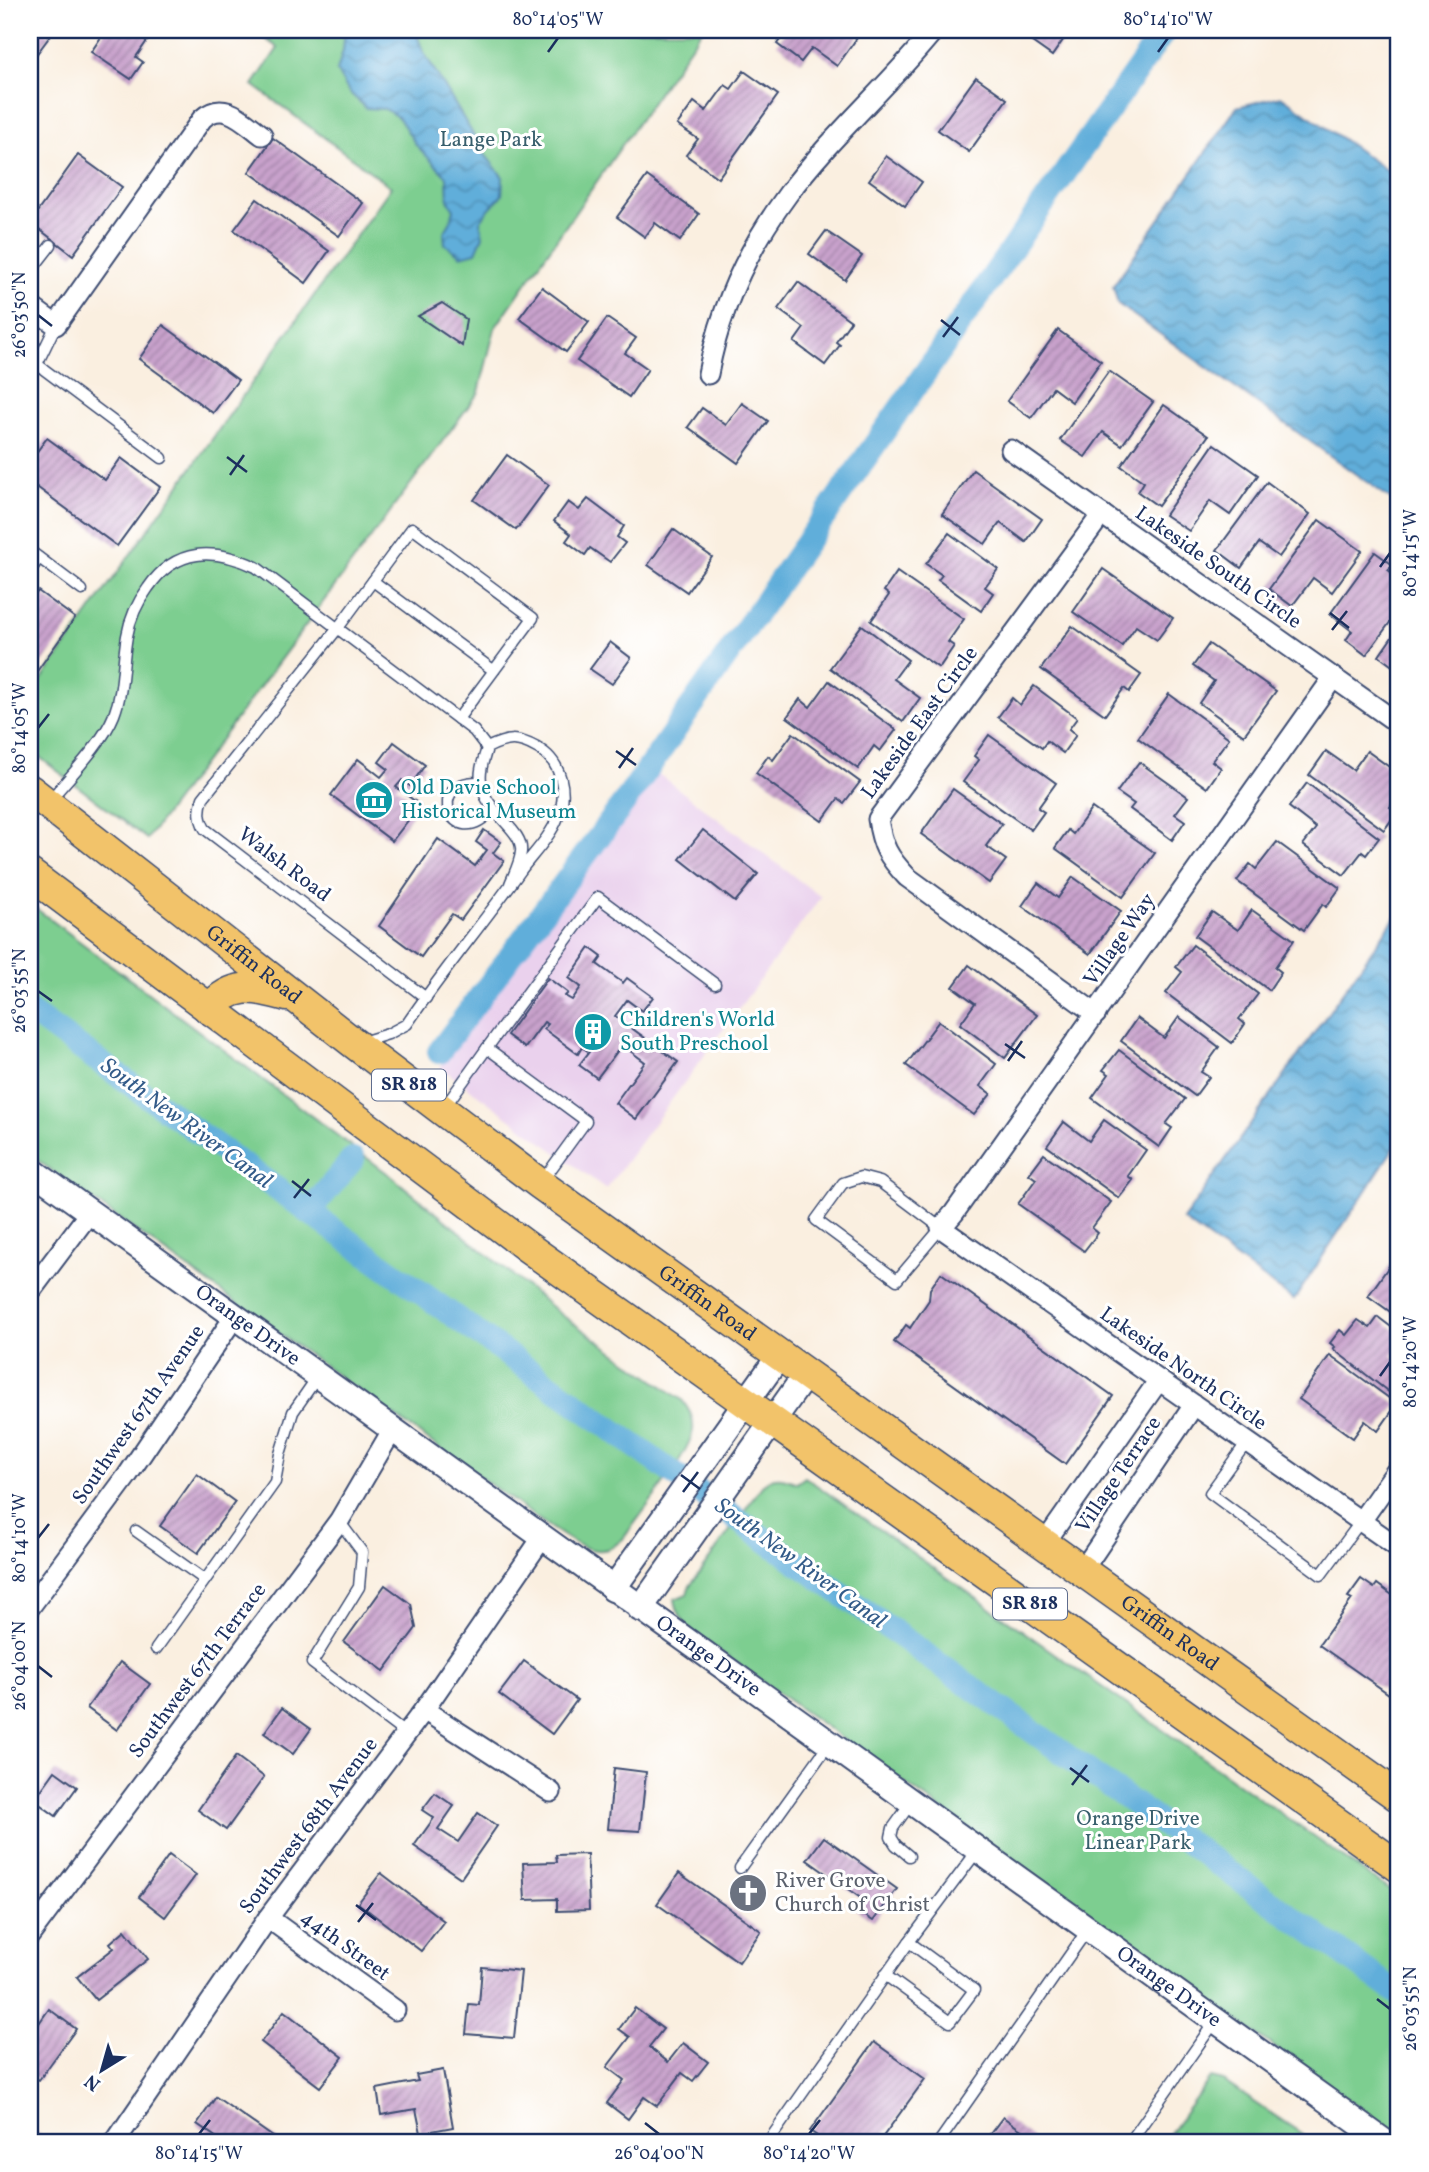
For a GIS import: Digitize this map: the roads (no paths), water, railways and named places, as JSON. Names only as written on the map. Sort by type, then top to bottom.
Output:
[{"type":"main road","name":"Griffin Road","points":[[35,802],[540,1184],[1399,1797]]},
{"type":"main road","name":"SR 818","points":[[30,874],[526,1246],[1399,1867]]},
{"type":"main road","points":[[209,1009],[222,995],[239,989],[258,988],[297,999]]},
{"type":"street","points":[[708,374],[722,316],[733,288],[764,228],[789,192],[934,30]]},
{"type":"street","points":[[30,306],[56,325],[202,119],[211,111],[220,109],[262,135]]},
{"type":"street","name":"Lakeside South Circle","points":[[1011,450],[1399,724]]},
{"type":"street","name":"Lakeside East Circle","points":[[1096,1014],[907,877],[891,860],[881,840],[878,819],[1102,514]]},
{"type":"street","name":"Village Way","points":[[941,1228],[1333,678]]},
{"type":"street","name":"Orange Drive","points":[[30,1169],[1385,2142]]},
{"type":"street","points":[[30,1292],[90,1212]]},
{"type":"street","name":"Lakeside North Circle","points":[[941,1228],[1399,1548]]},
{"type":"street","name":"Southwest 67th Avenue","points":[[30,1607],[127,1476],[235,1316]]},
{"type":"street","points":[[613,1589],[780,1355]]},
{"type":"street","points":[[640,1609],[806,1374]]},
{"type":"street","name":"Village Terrace","points":[[1044,1544],[1159,1380]]},
{"type":"street","name":"Village Terrace","points":[[1082,1571],[1194,1405]]},
{"type":"street","name":"Southwest 67th Terrace","points":[[30,1935],[339,1521],[393,1429]]},
{"type":"street","points":[[1360,1521],[1399,1467]]},
{"type":"street","name":"Southwest 68th Avenue","points":[[118,2141],[268,1918],[424,1710],[542,1538]]},
{"type":"street","points":[[424,1710],[551,1792]]},
{"type":"street","name":"44th Street","points":[[268,1918],[395,2010]]},
{"type":"lane","points":[[30,272],[51,245]]},
{"type":"lane","points":[[56,325],[33,361],[162,458]]},
{"type":"lane","name":"Walsh Road","points":[[426,998],[205,829],[200,820],[200,808],[203,798],[338,628],[412,528],[533,618],[457,719]]},
{"type":"lane","points":[[30,551],[82,590]]},
{"type":"lane","points":[[35,802],[99,740],[113,719],[121,692],[132,614],[156,575],[171,563],[198,554],[242,561],[256,567],[474,731],[487,748]]},
{"type":"lane","points":[[30,571],[39,558]]},
{"type":"lane","points":[[373,581],[494,670]]},
{"type":"lane","points":[[355,1044],[388,1034],[407,1024],[510,884],[557,819],[563,799],[562,779],[555,765],[540,749],[505,739],[487,748],[481,768],[481,782],[492,810],[514,830],[520,841],[521,851],[510,884]]},
{"type":"lane","points":[[481,782],[463,783],[450,793],[447,808],[449,815],[462,824],[471,824],[479,822],[492,810]]},
{"type":"lane","points":[[442,1111],[598,897],[716,984]]},
{"type":"lane","points":[[486,1048],[586,1121],[540,1184]]},
{"type":"lane","points":[[861,1177],[880,1182],[941,1228],[897,1280],[816,1220],[843,1183],[861,1177]]},
{"type":"lane","points":[[156,1649],[275,1482],[280,1454],[293,1412],[318,1376]]},
{"type":"lane","points":[[1247,1442],[1210,1493],[1321,1575],[1360,1521]]},
{"type":"lane","points":[[339,1521],[362,1552],[359,1587],[312,1663],[406,1734]]},
{"type":"lane","points":[[136,1531],[205,1580]]},
{"type":"lane","points":[[740,1868],[829,1744]]},
{"type":"lane","points":[[909,1856],[891,1837],[893,1828],[911,1802]]},
{"type":"lane","points":[[768,2142],[885,1975],[978,1850]]},
{"type":"lane","points":[[939,2142],[1088,1928]]},
{"type":"lane","points":[[885,1975],[950,2022],[974,1990],[909,1942]]},
{"type":"lane","points":[[1130,2142],[1216,2020]]},
{"type":"water","points":[[345,30],[415,30],[423,51],[486,156],[503,177],[502,195],[480,222],[483,236],[476,252],[461,256],[445,244],[444,233],[454,209],[448,200],[447,177],[416,145],[399,118],[385,109],[366,108],[349,92],[337,71]]},
{"type":"water","points":[[1281,96],[1399,179],[1399,505],[1118,304],[1113,286],[1237,107]]},
{"type":"water","points":[[1399,912],[1399,1140],[1294,1300],[1183,1220]]},
{"type":"waterway","points":[[439,1052],[624,803],[1165,30]]},
{"type":"waterway","name":"South New River Canal","points":[[30,1012],[1399,1994]]},
{"type":"waterway","points":[[309,1212],[353,1159]]},
{"type":"place","name":"Old Davie School Historical Museum","points":[[374,800]]},
{"type":"place","name":"Children's World South Preschool","points":[[593,1032]]},
{"type":"place","name":"River Grove Church of Christ","points":[[748,1893]]},
{"type":"park label","name":"Lange Park","points":[[491,140]]},
{"type":"park label","name":"Orange Drive Linear Park","points":[[1138,1831]]}]
